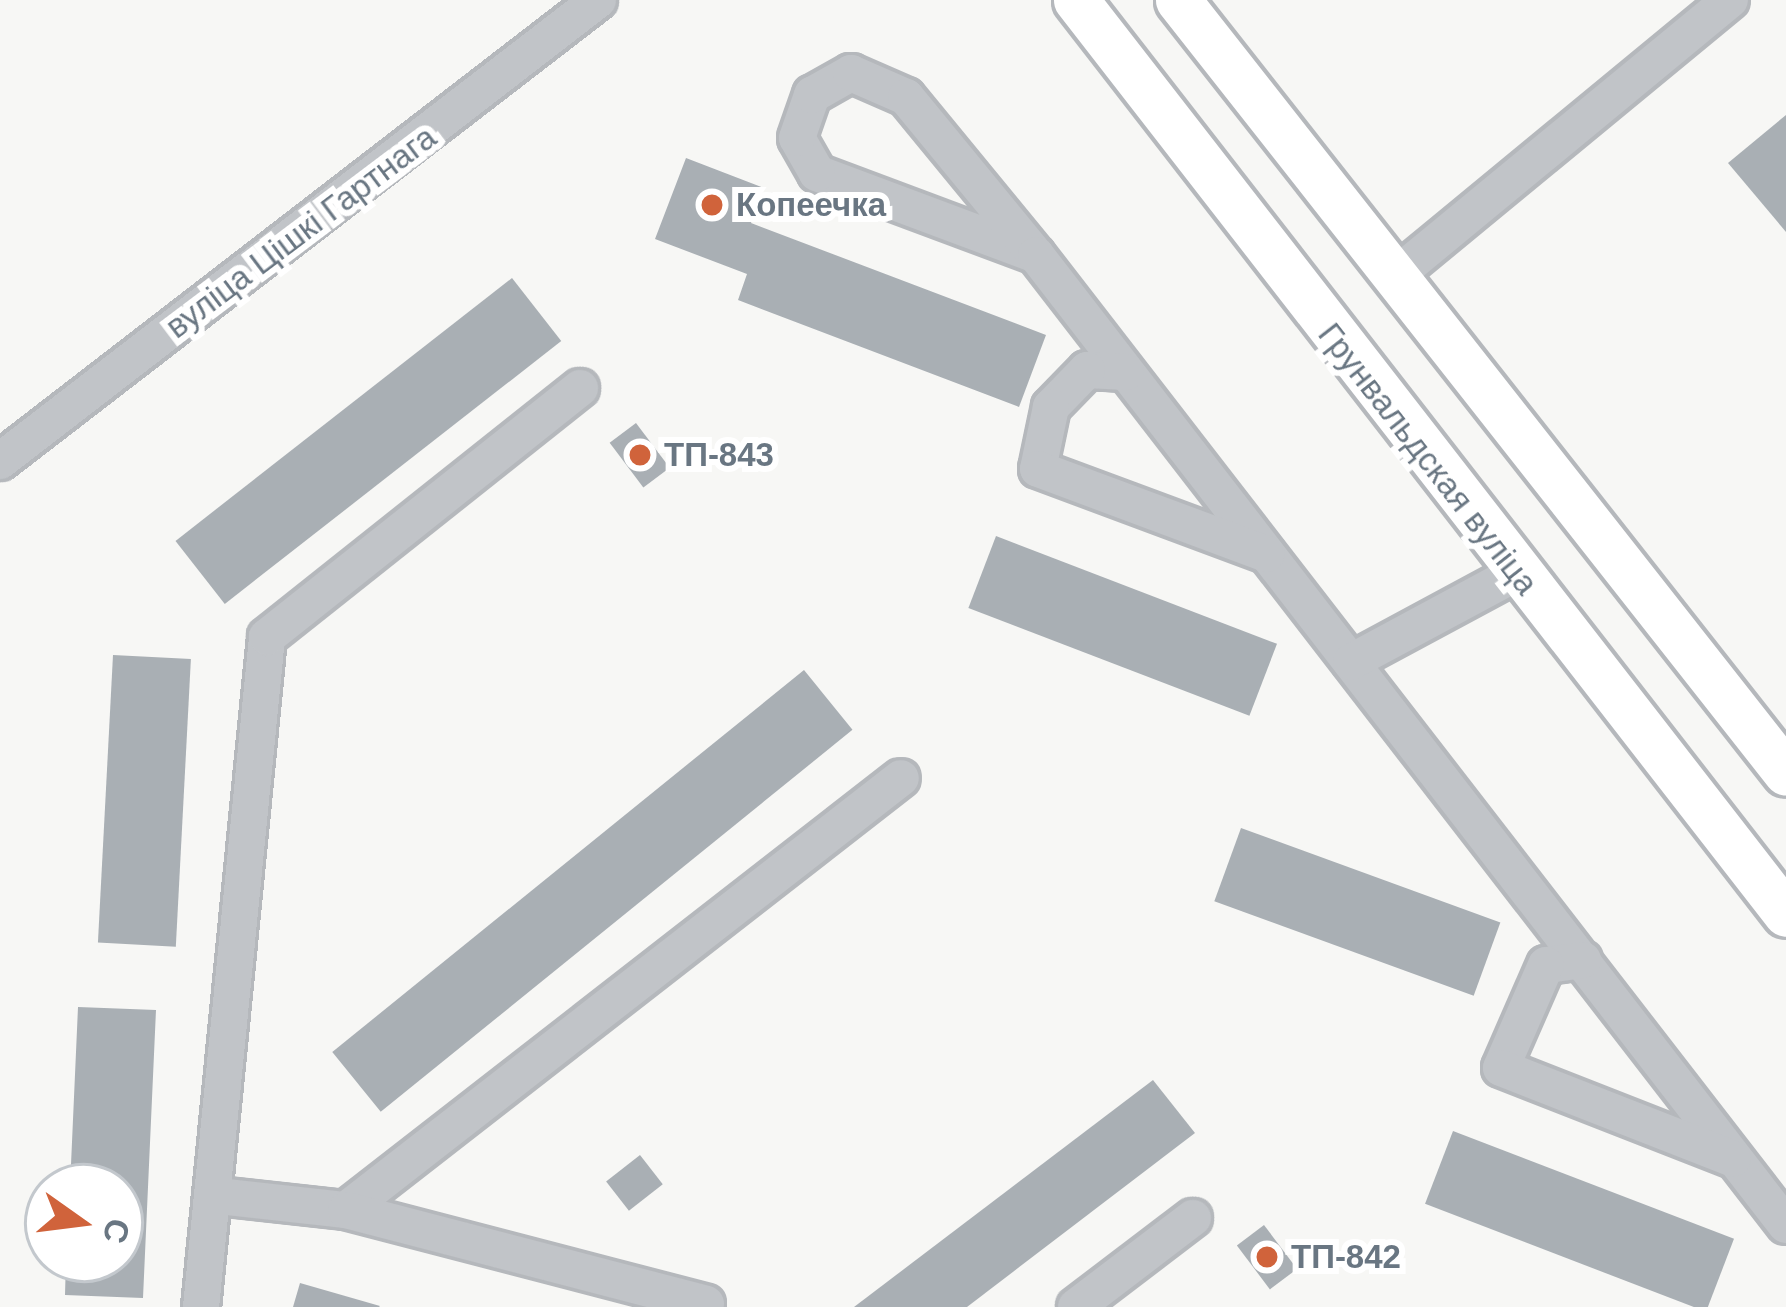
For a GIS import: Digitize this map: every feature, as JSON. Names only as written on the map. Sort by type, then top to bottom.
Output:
[{"type":"main road","name":"Грунвальдская вуліца","points":[[1076,0],[1516,573],[1786,914]]},
{"type":"main road","points":[[1178,0],[1786,773]]},
{"type":"street","name":"вуліца Цішкі Гартнага","points":[[0,460],[598,0]]},
{"type":"street","points":[[1395,276],[1730,0]]},
{"type":"street","points":[[1036,256],[817,173],[797,138],[812,94],[851,73],[907,98],[1036,256],[1786,1225]]},
{"type":"street","points":[[1126,372],[1088,370],[1051,406],[1038,469],[1267,554]]},
{"type":"street","points":[[201,1307],[219,1196],[267,638],[580,388]]},
{"type":"street","points":[[1351,662],[1516,573]]},
{"type":"street","points":[[346,1210],[901,778]]},
{"type":"street","points":[[1583,960],[1546,965],[1502,1068],[1736,1160]]},
{"type":"street","points":[[219,1196],[346,1210],[706,1304]]},
{"type":"street","points":[[1076,1307],[1193,1218]]},
{"type":"building","points":[[1786,115],[1786,232],[1728,163]]},
{"type":"building","points":[[686,158],[764,188],[751,223],[1046,335],[1019,407],[738,300],[747,274],[655,239]]},
{"type":"building","points":[[512,278],[561,341],[225,604],[176,541]]},
{"type":"building","name":"ТП-843","points":[[636,423],[670,468],[643,488],[610,443]]},
{"type":"building","points":[[996,536],[1277,644],[1249,716],[968,608]]},
{"type":"building","points":[[113,655],[191,659],[176,947],[98,943]]},
{"type":"building","points":[[804,670],[852,730],[381,1112],[332,1052]]},
{"type":"building","points":[[1241,828],[1500,922],[1474,996],[1214,901]]},
{"type":"building","points":[[78,1007],[156,1010],[144,1276],[144,1163],[71,1163]]},
{"type":"building","points":[[1153,1080],[1195,1133],[967,1307],[854,1307]]},
{"type":"building","points":[[1453,1131],[1734,1239],[1708,1307],[1694,1307],[1425,1204]]},
{"type":"building","points":[[640,1155],[663,1184],[629,1211],[606,1181]]},
{"type":"building","name":"ТП-842","points":[[1264,1225],[1297,1269],[1270,1289],[1237,1245]]},
{"type":"building","points":[[65,1283],[144,1283],[143,1298],[65,1295]]},
{"type":"building","points":[[300,1283],[380,1306],[293,1307]]},
{"type":"place","name":"Копеечка","points":[[712,205]]},
{"type":"place","name":"ТП-843","points":[[640,455]]},
{"type":"place","name":"ТП-842","points":[[1267,1257]]}]
